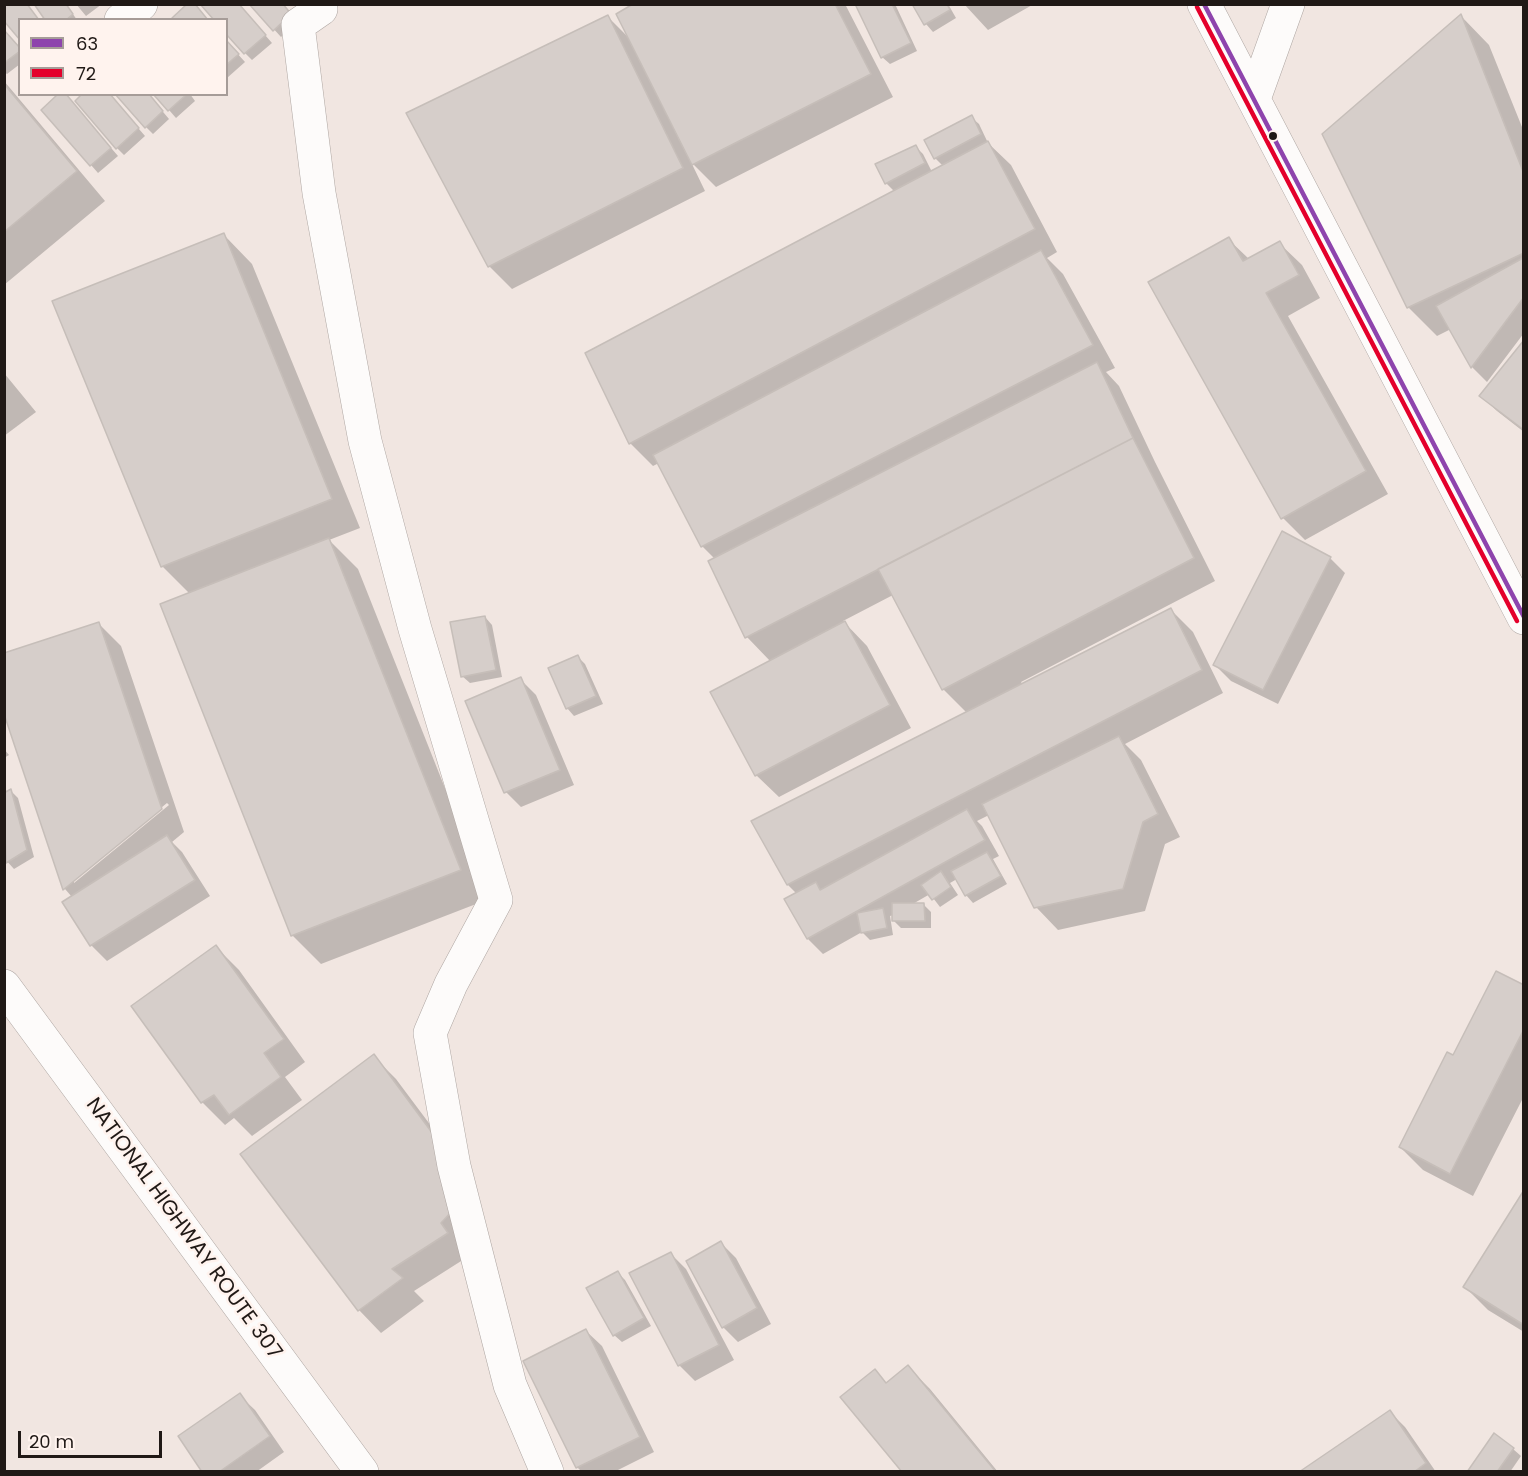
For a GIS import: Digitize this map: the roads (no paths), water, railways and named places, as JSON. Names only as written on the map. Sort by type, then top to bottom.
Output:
[{"type":"main road","points":[[124,18],[141,4]]},
{"type":"main road","points":[[1204,4],[1524,618]]},
{"type":"main road","points":[[1254,99],[1288,4]]},
{"type":"main road","points":[[319,7],[298,25],[319,193],[365,441],[415,629],[496,900],[451,984],[430,1033],[454,1166],[510,1385],[547,1472]]},
{"type":"main road","name":"NATIONAL HIGHWAY ROUTE 307","points":[[4,986],[362,1472]]}]
